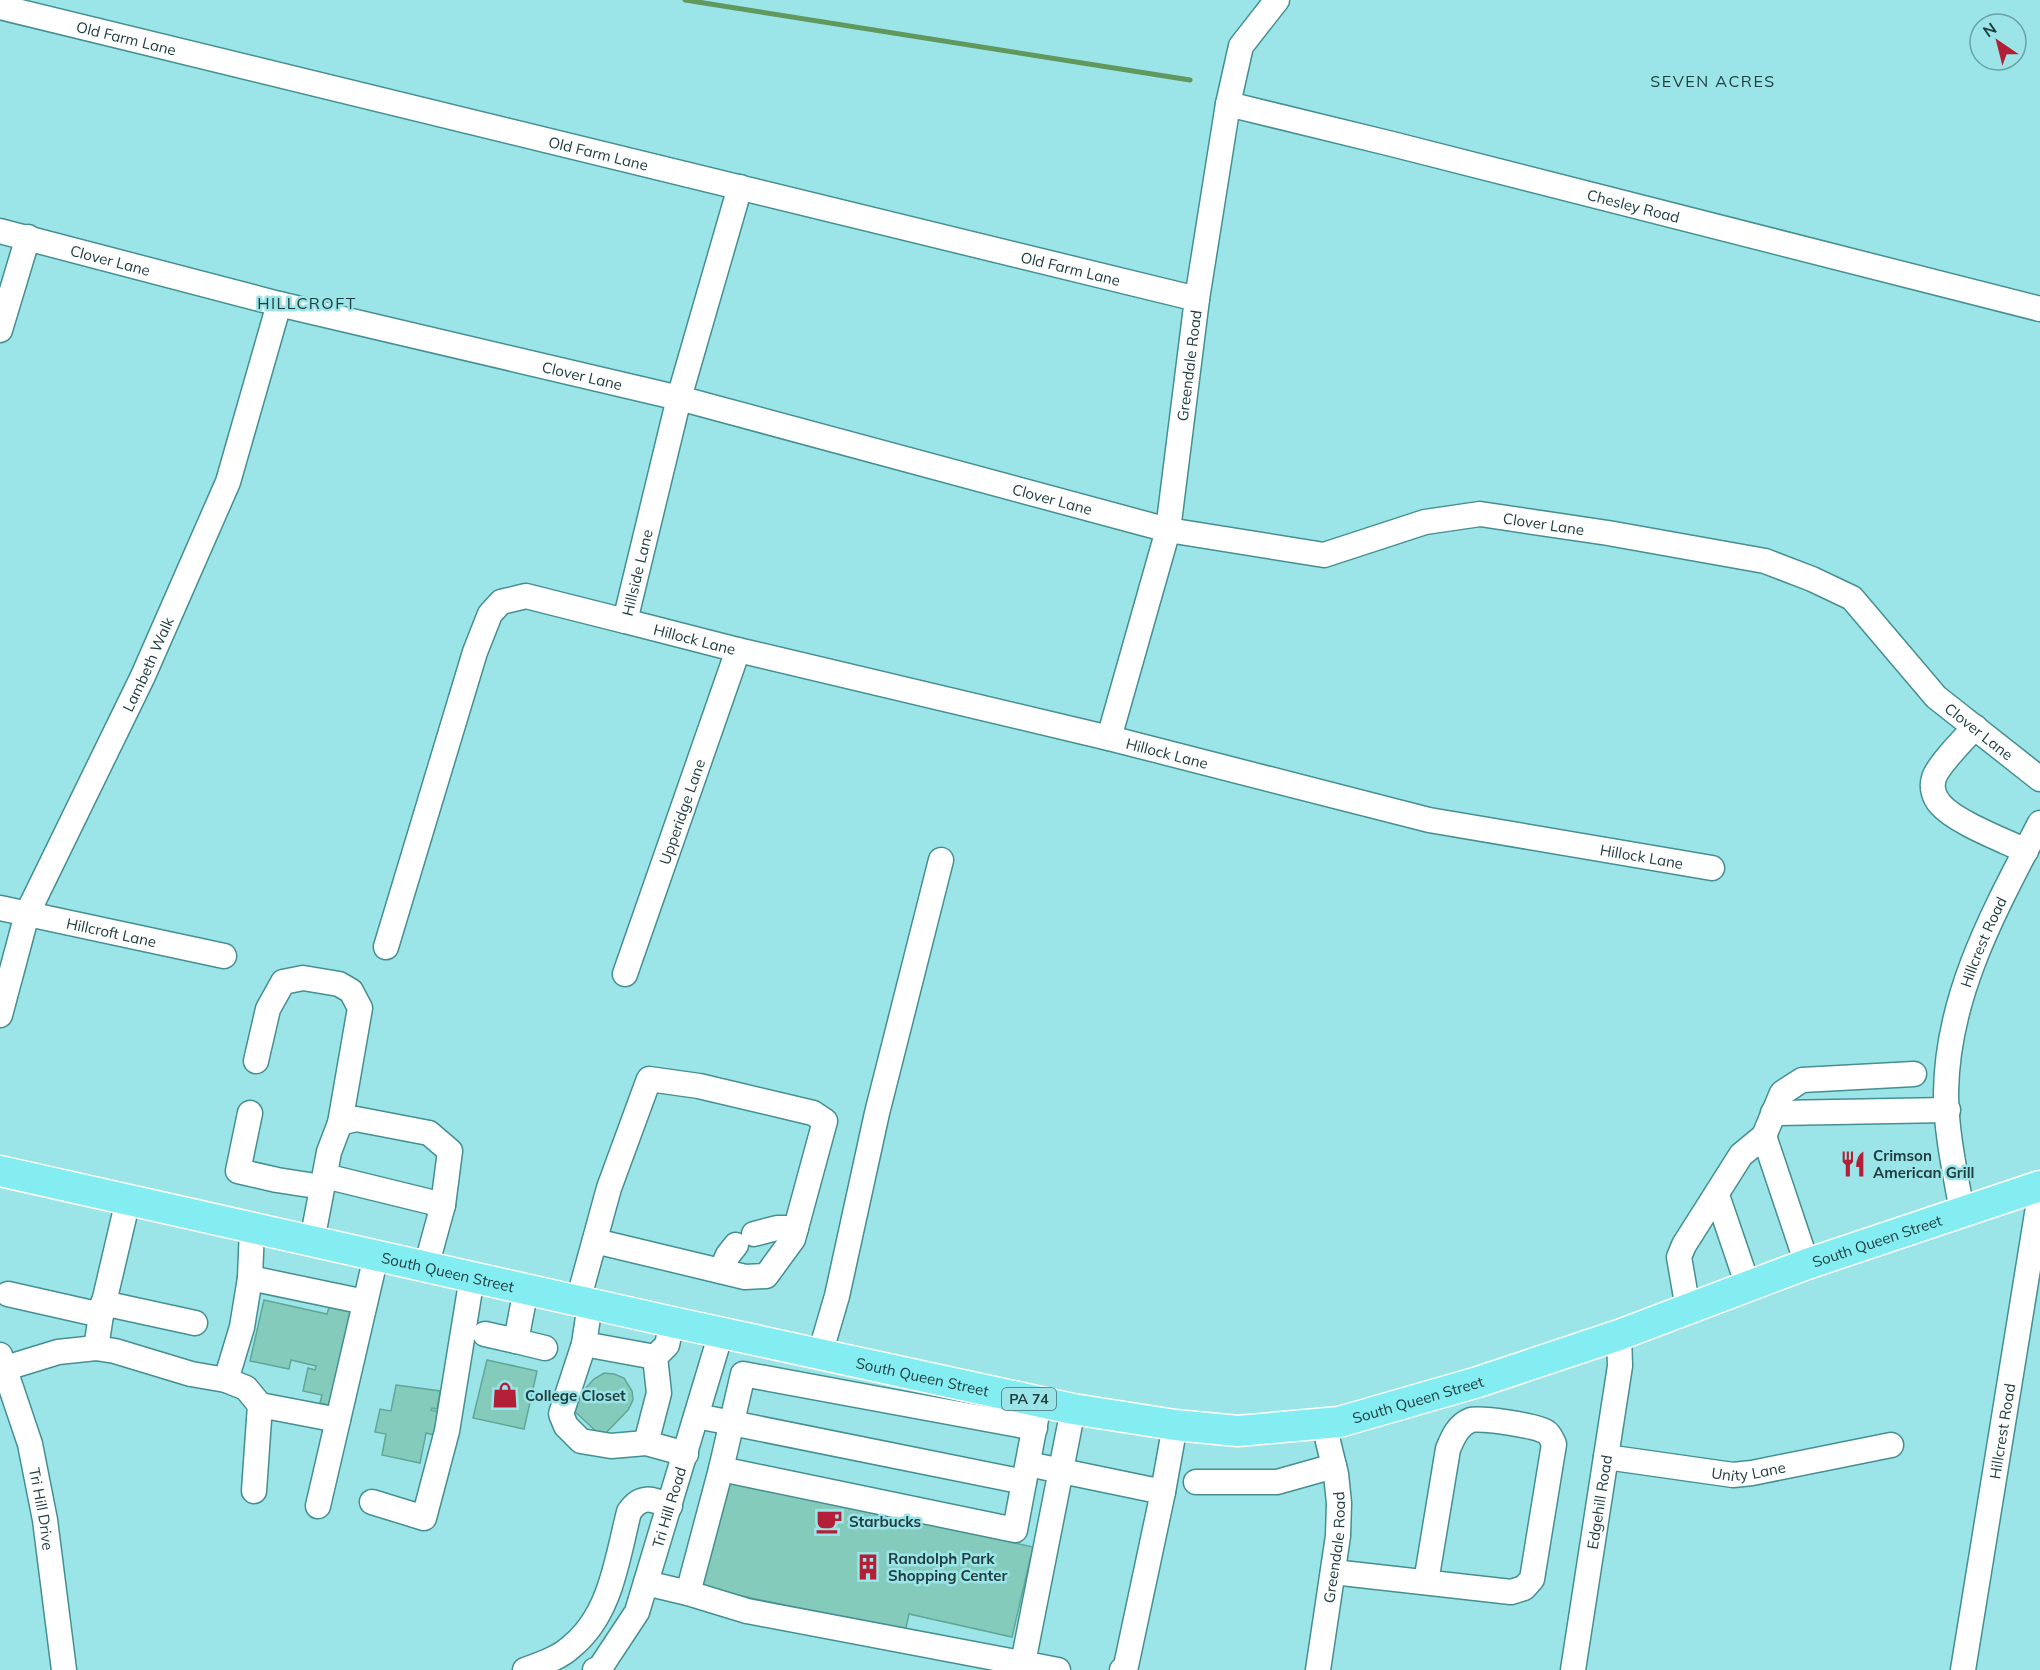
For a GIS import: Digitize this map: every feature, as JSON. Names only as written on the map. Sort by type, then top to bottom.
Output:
[{"type":"main road","name":"South Queen Street","points":[[0,1171],[820,1354],[1037,1415],[1073,1409],[1175,1425],[1238,1431],[1339,1422],[1478,1382],[1619,1335],[1807,1264],[1962,1210],[2040,1186]]},
{"type":"street","name":"Greendale Road","points":[[1109,738],[1168,530],[1197,299],[1228,104],[1241,46],[1277,0]]},
{"type":"street","name":"Old Farm Lane","points":[[0,8],[1197,299]]},
{"type":"street","name":"Chesley Road","points":[[1228,104],[2040,309]]},
{"type":"street","name":"Hillside Lane","points":[[386,947],[475,652],[490,614],[501,602],[526,596],[625,621],[679,398],[740,187]]},
{"type":"street","name":"Clover Lane","points":[[0,231],[279,304],[679,398],[1168,530],[1324,555],[1425,522],[1480,514],[1608,533],[1766,561],[1852,598],[1936,697],[2040,779]]},
{"type":"street","points":[[0,330],[28,237]]},
{"type":"street","name":"Lambeth Walk","points":[[0,1015],[27,914],[143,675],[228,482],[279,304]]},
{"type":"street","name":"Hillock Lane","points":[[625,621],[1109,738],[1429,820],[1713,868]]},
{"type":"street","name":"Upperidge Lane","points":[[626,974],[738,650]]},
{"type":"street","points":[[1975,727],[1951,753],[1934,777],[1933,793],[1940,804],[1953,816],[2026,850]]},
{"type":"street","name":"Hillcrest Road","points":[[1962,1210],[1951,1149],[1946,1092],[1959,998],[1990,922],[2040,823]]},
{"type":"street","points":[[820,1354],[837,1296],[877,1113],[940,860]]},
{"type":"street","name":"Hillcroft Lane","points":[[0,908],[224,956]]},
{"type":"street","points":[[256,1061],[268,1009],[283,982],[303,978],[339,984],[351,991],[360,1008],[340,1124],[329,1152],[312,1241]]},
{"type":"street","points":[[1688,1309],[1679,1257],[1684,1245],[1741,1155],[1764,1136],[1782,1093],[1802,1080],[1914,1074]]},
{"type":"street","points":[[1862,1077],[1862,1112]]},
{"type":"street","points":[[595,1241],[745,1277],[766,1276],[794,1239],[825,1121],[813,1113],[756,1099],[699,1086],[649,1079],[609,1188],[595,1241],[584,1302],[584,1344],[561,1414],[566,1426],[581,1441],[611,1446],[646,1443],[686,1454]]},
{"type":"street","points":[[1773,1113],[1948,1110]]},
{"type":"street","points":[[250,1113],[238,1171],[277,1180],[324,1182],[443,1205]]},
{"type":"street","points":[[340,1124],[356,1119],[429,1133],[450,1151],[443,1205],[426,1267]]},
{"type":"street","points":[[1764,1136],[1807,1264]]},
{"type":"street","points":[[1716,1195],[1748,1286]]},
{"type":"street","name":"Hillcrest Road","points":[[1963,1670],[2040,1195]]},
{"type":"street","points":[[96,1348],[102,1309],[128,1200]]},
{"type":"street","points":[[226,1380],[242,1327],[250,1278],[252,1228]]},
{"type":"street","points":[[721,1271],[728,1256],[745,1239],[777,1228],[796,1228]]},
{"type":"street","points":[[318,1506],[376,1256]]},
{"type":"street","points":[[372,1502],[424,1518],[447,1431],[472,1277]]},
{"type":"street","points":[[250,1278],[366,1302]]},
{"type":"street","points":[[516,1341],[526,1289]]},
{"type":"street","points":[[8,1294],[195,1323]]},
{"type":"street","points":[[646,1443],[659,1393],[655,1357],[667,1344],[672,1322]]},
{"type":"street","name":"Tri Hill Road","points":[[600,1669],[637,1612],[721,1333]]},
{"type":"street","points":[[485,1334],[545,1348]]},
{"type":"street","name":"Edgehill Road","points":[[1573,1670],[1620,1366],[1619,1335]]},
{"type":"street","points":[[584,1344],[655,1357]]},
{"type":"street","points":[[3,1361],[96,1348],[115,1351],[191,1374],[226,1380],[246,1388],[260,1405],[338,1420]]},
{"type":"street","name":"Tri Hill Drive","points":[[3,1361],[30,1444],[37,1477],[64,1670]]},
{"type":"street","points":[[688,1593],[722,1469],[743,1374],[1037,1415],[1015,1530],[722,1469]]},
{"type":"street","points":[[254,1491],[260,1405]]},
{"type":"street","points":[[1023,1663],[1073,1409]]},
{"type":"street","points":[[697,1416],[1026,1473],[1061,1471],[1163,1492]]},
{"type":"street","points":[[1333,1572],[1511,1592],[1524,1588],[1532,1578],[1554,1444],[1548,1432],[1533,1426],[1473,1419],[1461,1426],[1455,1433],[1448,1449],[1426,1582]]},
{"type":"street","points":[[1122,1670],[1126,1665],[1175,1425]]},
{"type":"street","name":"Greendale Road","points":[[1318,1670],[1338,1536],[1339,1503],[1334,1466],[1324,1425]]},
{"type":"street","name":"Unity Lane","points":[[1606,1457],[1733,1474],[1752,1473],[1891,1445]]},
{"type":"street","points":[[1196,1482],[1277,1482],[1334,1466]]},
{"type":"street","points":[[525,1670],[572,1647],[600,1614],[612,1580],[629,1512],[635,1503],[650,1499],[670,1506]]},
{"type":"street","points":[[646,1583],[747,1611],[1058,1670]]},
{"type":"building","points":[[264,1300],[327,1314],[330,1304],[357,1310],[336,1407],[320,1403],[322,1395],[303,1391],[308,1368],[315,1370],[316,1366],[291,1360],[289,1369],[250,1361]]},
{"type":"building","name":"College Closet","points":[[487,1360],[537,1371],[524,1429],[473,1418]]},
{"type":"building","points":[[604,1373],[624,1378],[632,1391],[633,1400],[628,1410],[602,1437],[569,1406],[594,1379]]},
{"type":"building","points":[[396,1385],[440,1391],[437,1409],[432,1408],[431,1410],[443,1413],[438,1436],[426,1433],[420,1463],[382,1455],[386,1434],[375,1432],[380,1409],[391,1411]]},
{"type":"building","name":"Randolph Park Shopping Center","points":[[727,1479],[1033,1547],[1012,1637],[909,1614],[905,1632],[702,1587]]},
{"type":"waterway","points":[[685,0],[1190,80]]},
{"type":"place","name":"Crimson American Grill","points":[[1853,1164]]},
{"type":"place","name":"College Closet","points":[[505,1395]]},
{"type":"place","name":"Starbucks","points":[[829,1521]]},
{"type":"place","name":"Randolph Park Shopping Center","points":[[868,1567]]},
{"type":"district","name":"SEVEN ACRES","points":[[1713,81]]},
{"type":"district","name":"HILLCROFT","points":[[307,303]]}]
